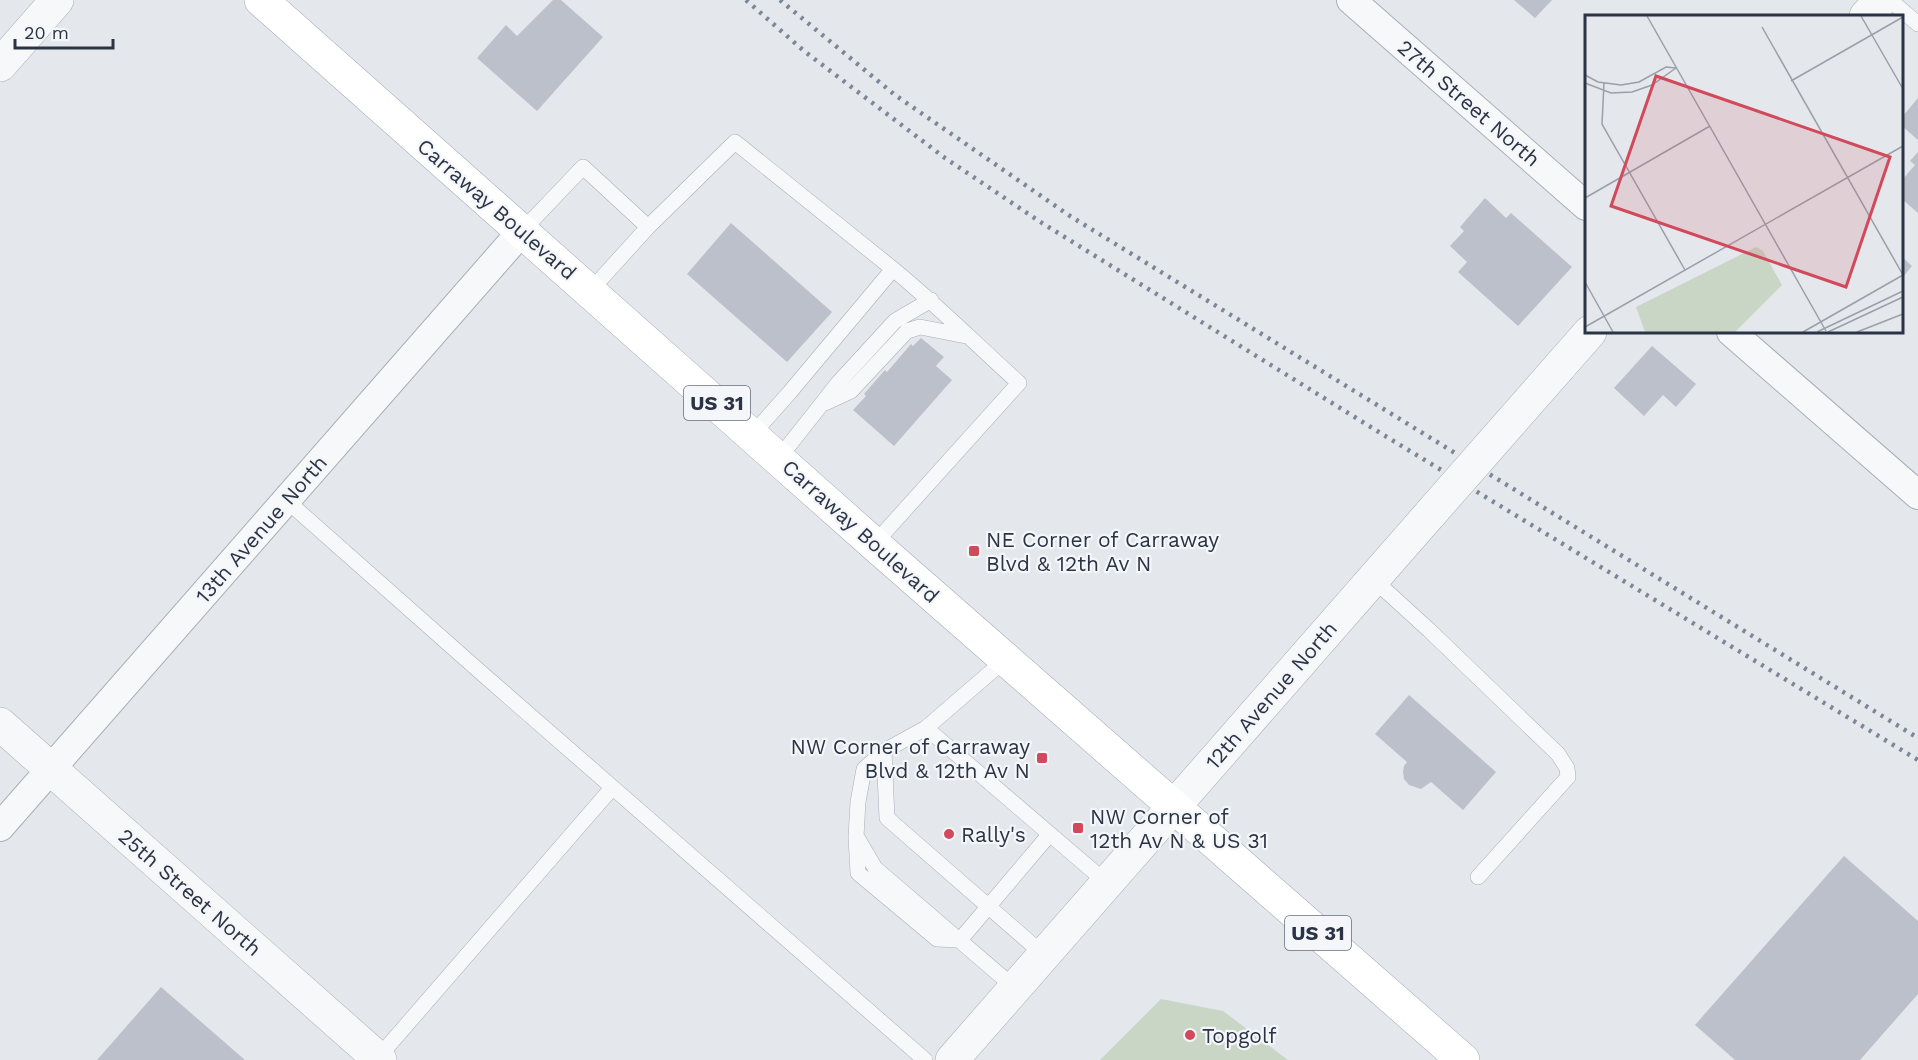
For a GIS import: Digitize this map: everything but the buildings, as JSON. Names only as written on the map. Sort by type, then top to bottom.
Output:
[{"type":"main road","name":"Carraway Boulevard","points":[[261,0],[874,544],[1462,1060]]},
{"type":"street","points":[[0,65],[57,0]]},
{"type":"street","name":"27th Street North","points":[[1351,0],[1585,204]]},
{"type":"street","points":[[1867,15],[1881,0]]},
{"type":"street","name":"13th Avenue North","points":[[0,827],[522,231]]},
{"type":"street","name":"12th Avenue North","points":[[952,1060],[1589,333]]},
{"type":"street","points":[[1732,333],[1918,495]]},
{"type":"street","name":"25th Street North","points":[[0,724],[378,1059]]},
{"type":"lane","points":[[1890,0],[1918,24]]},
{"type":"lane","points":[[590,291],[648,227],[735,142],[931,300],[966,336],[1019,382],[874,544]]},
{"type":"lane","points":[[522,231],[583,166],[648,227]]},
{"type":"lane","points":[[752,435],[893,269]]},
{"type":"lane","points":[[779,458],[821,405],[895,321],[931,300]]},
{"type":"lane","points":[[821,405],[851,391],[907,332],[920,327],[966,336]]},
{"type":"lane","points":[[286,500],[925,1060]]},
{"type":"lane","points":[[1373,579],[1558,754],[1567,768],[1568,777],[1478,877]]},
{"type":"lane","points":[[1006,659],[926,728],[884,751],[864,769],[858,801],[856,837],[875,868],[1015,988]]},
{"type":"lane","points":[[926,728],[1107,883]]},
{"type":"lane","points":[[884,751],[887,818],[1044,955]]},
{"type":"lane","points":[[378,1059],[612,788]]},
{"type":"lane","points":[[960,940],[1049,835]]},
{"type":"green space","name":"Topgolf","points":[[1161,999],[1223,1011],[1288,1060],[1100,1060]]},
{"type":"railway","points":[[746,0],[804,51],[945,158],[1042,223],[1382,434],[1918,760]]},
{"type":"railway","points":[[780,0],[895,95],[1070,216],[1918,738]]},
{"type":"place","name":"NE Corner of Carraway Blvd & 12th Av N","points":[[974,551]]},
{"type":"place","name":"NW Corner of Carraway Blvd & 12th Av N","points":[[1042,758]]},
{"type":"place","name":"NW Corner of 12th Av N & US 31","points":[[1078,828]]},
{"type":"place","name":"Rally's","points":[[949,834]]},
{"type":"place","name":"Topgolf","points":[[1190,1035]]}]
